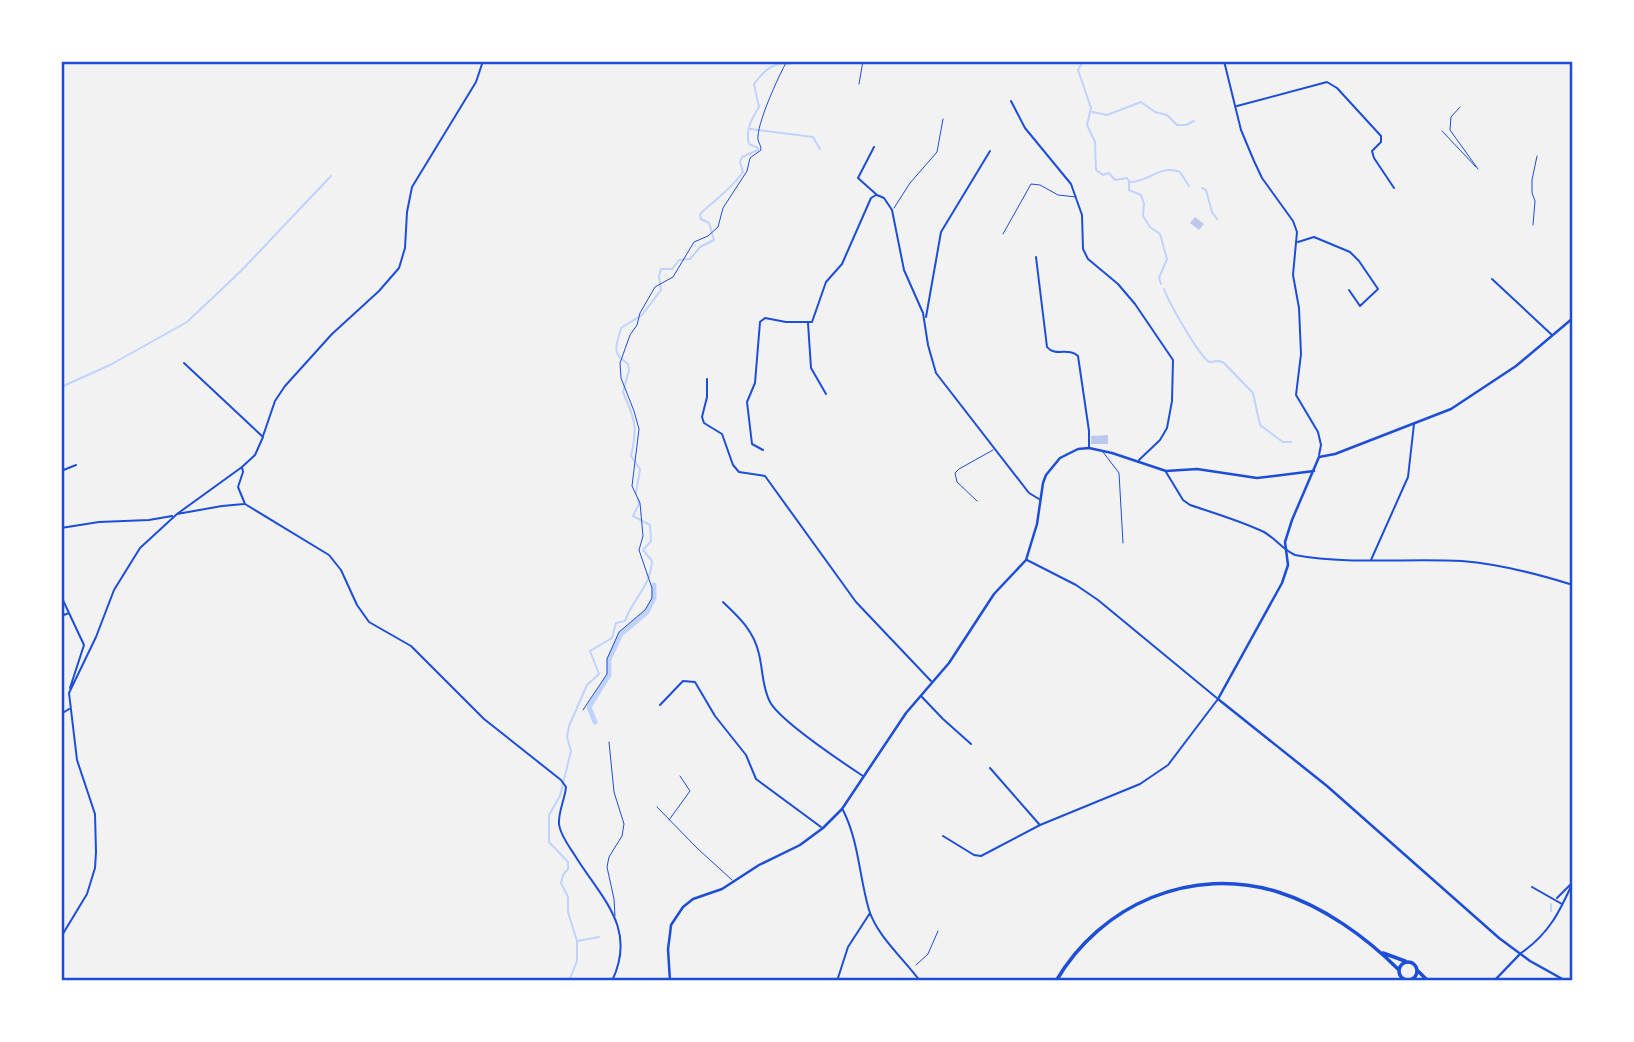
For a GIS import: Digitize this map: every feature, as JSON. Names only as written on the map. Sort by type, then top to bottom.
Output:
[{"type":"main road","points":[[1056,981],[1085,941],[1120,913],[1157,895],[1204,884],[1247,885],[1291,897],[1328,915],[1381,953],[1399,970],[1401,980],[1411,980],[1416,977],[1418,971]]},
{"type":"main road","points":[[1381,953],[1414,963],[1428,981]]},
{"type":"main road","points":[[1399,970],[1407,961]]},
{"type":"street","points":[[69,693],[96,637],[114,590],[131,562],[150,538],[177,514],[255,455],[275,401],[285,386],[331,334],[379,291],[399,268],[405,248],[407,212],[412,187],[476,82],[483,61]]},
{"type":"street","points":[[943,836],[974,855],[981,856],[1040,825],[1124,792],[1168,765],[1219,699],[1282,583],[1288,565],[1285,542],[1314,471],[1321,445],[1318,432],[1296,395],[1301,354],[1299,308],[1293,275],[1298,243],[1293,221],[1262,178],[1254,162],[1241,130],[1224,61]]},
{"type":"street","points":[[1236,107],[1327,82],[1337,88],[1381,136],[1381,142],[1372,151],[1394,188]]},
{"type":"street","points":[[1012,101],[1025,128],[1068,179],[1082,215],[1083,249],[1088,259],[1118,284],[1135,304],[1173,360],[1172,401],[1167,428],[1160,440],[1137,462]]},
{"type":"street","points":[[874,147],[858,177],[887,201],[892,210],[907,280],[925,321],[936,373],[1029,493],[1040,499]]},
{"type":"street","points":[[925,321],[941,232],[990,151]]},
{"type":"street","points":[[763,450],[752,444],[747,402],[755,383],[760,322],[765,318],[808,323],[814,320],[828,278],[842,264],[871,198],[877,195]]},
{"type":"street","points":[[1298,243],[1311,237],[1318,238],[1350,252],[1378,289],[1360,306],[1349,290]]},
{"type":"street","points":[[1036,257],[1047,347],[1054,352],[1072,351],[1078,356],[1089,448]]},
{"type":"street","points":[[1492,279],[1553,336]]},
{"type":"street","points":[[1319,457],[1335,454],[1451,409],[1516,366],[1573,318]]},
{"type":"street","points":[[808,323],[811,368],[826,394]]},
{"type":"street","points":[[184,363],[263,437]]},
{"type":"street","points":[[707,379],[707,397],[702,416],[704,422],[722,434],[733,466],[739,471],[765,476],[856,602],[932,681]]},
{"type":"street","points":[[1370,561],[1408,477],[1414,424]]},
{"type":"street","points":[[671,981],[668,949],[671,925],[688,902],[722,889],[759,865],[800,845],[842,809],[894,729],[948,663],[994,594],[1026,560],[1037,524],[1046,475],[1054,464],[1068,453],[1089,448],[1166,471],[1197,469],[1257,478],[1314,471]]},
{"type":"street","points":[[61,471],[76,465]]},
{"type":"street","points":[[242,467],[238,487],[245,504]]},
{"type":"street","points":[[1166,471],[1183,500],[1190,505],[1263,532],[1287,552],[1311,558],[1463,561],[1539,575],[1573,585]]},
{"type":"street","points":[[61,528],[99,522],[149,520],[245,504],[329,555],[341,570],[357,605],[369,622],[411,646],[484,719],[561,780],[566,787],[559,825],[578,861],[615,916],[621,938],[621,957],[612,981]]},
{"type":"street","points":[[1026,560],[1076,584],[1098,600],[1325,784],[1481,923],[1520,954],[1564,980]]},
{"type":"street","points":[[61,596],[82,637],[84,649],[69,693],[80,771],[95,814],[96,860],[84,903],[61,937]]},
{"type":"street","points":[[723,602],[746,624],[755,641],[765,689],[775,710],[864,776]]},
{"type":"street","points":[[61,615],[69,613]]},
{"type":"street","points":[[660,705],[682,681],[695,682],[715,716],[746,755],[756,779],[823,828]]},
{"type":"street","points":[[921,695],[971,744]]},
{"type":"street","points":[[61,714],[70,709]]},
{"type":"street","points":[[990,768],[1040,825]]},
{"type":"street","points":[[842,809],[855,837],[870,913],[920,981]]},
{"type":"street","points":[[1494,981],[1520,954],[1547,932],[1572,883]]},
{"type":"street","points":[[1556,899],[1572,883]]},
{"type":"street","points":[[1532,887],[1563,905]]},
{"type":"street","points":[[838,980],[848,947],[870,913]]},
{"type":"lane","points":[[1442,131],[1478,169],[1450,130],[1451,117],[1460,107]]},
{"type":"lane","points":[[892,210],[910,183],[937,152],[943,119]]},
{"type":"lane","points":[[1532,225],[1535,201],[1532,180],[1537,156]]},
{"type":"lane","points":[[1003,234],[1031,184],[1040,184],[1058,195],[1076,197]]},
{"type":"lane","points":[[977,501],[957,482],[955,473],[996,449]]},
{"type":"lane","points":[[1102,450],[1119,473],[1123,543]]},
{"type":"lane","points":[[609,742],[614,792],[624,824],[622,836],[609,857],[607,866],[615,916]]},
{"type":"lane","points":[[669,820],[690,790],[681,776]]},
{"type":"lane","points":[[657,807],[733,881]]},
{"type":"path","points":[[583,710],[607,674],[607,659],[619,632],[645,610],[652,597],[652,588],[639,550],[643,536],[640,503],[632,486],[639,429],[621,378],[622,356],[640,313],[655,287],[673,277],[694,242],[708,236],[718,227],[722,213],[747,171],[751,158],[761,150],[758,139],[772,88],[787,61]]},
{"type":"path","points":[[859,83],[863,61]]},
{"type":"path","points":[[911,969],[928,954],[938,931]]},
{"type":"building","points":[[1195,217],[1204,224],[1199,230],[1190,223]]},
{"type":"building","points":[[1108,435],[1108,444],[1091,444],[1091,436]]},
{"type":"waterway","points":[[636,493],[640,469],[631,456],[634,423],[623,392],[629,370],[628,364],[622,360],[616,348],[621,328],[642,315],[661,290],[661,269],[672,269],[679,260],[690,259],[700,247],[714,240],[709,223],[701,219],[700,214],[743,172],[740,162],[742,157],[758,150],[749,144],[748,139],[750,125],[759,107],[754,84],[769,68],[793,61]]},
{"type":"waterway","points":[[1083,61],[1078,70],[1091,108],[1087,125],[1095,142],[1096,170],[1103,175],[1109,173],[1115,180],[1127,178],[1129,190],[1141,195],[1144,204],[1143,216],[1150,227],[1160,234],[1167,259],[1159,278],[1161,284]]},
{"type":"waterway","points":[[1092,112],[1107,115],[1141,102],[1155,112],[1167,115],[1177,125],[1194,121]]},
{"type":"waterway","points":[[750,129],[813,137],[820,149]]},
{"type":"waterway","points":[[1129,182],[1173,170],[1180,172],[1189,186]]},
{"type":"waterway","points":[[61,387],[110,365],[187,322],[241,271],[331,176]]},
{"type":"waterway","points":[[1202,188],[1206,190],[1212,212],[1217,219]]},
{"type":"waterway","points":[[1164,289],[1184,328],[1204,357],[1209,362],[1224,363],[1253,393],[1260,425],[1283,442],[1291,442]]},
{"type":"waterway","points":[[569,981],[577,961],[577,941],[568,912],[568,897],[561,883],[568,869],[568,862],[549,842],[549,815],[560,796],[571,751],[567,737],[569,726],[587,685],[599,674],[590,651],[612,638],[616,623],[625,621],[651,570],[652,561],[643,550],[651,541],[650,525],[633,516],[639,504],[638,499]]},
{"type":"waterway","points":[[595,722],[589,707],[609,675],[609,659],[621,634],[647,612],[654,598],[654,585]]},
{"type":"waterway","points":[[1551,904],[1551,911]]},
{"type":"waterway","points":[[577,941],[599,937]]}]
